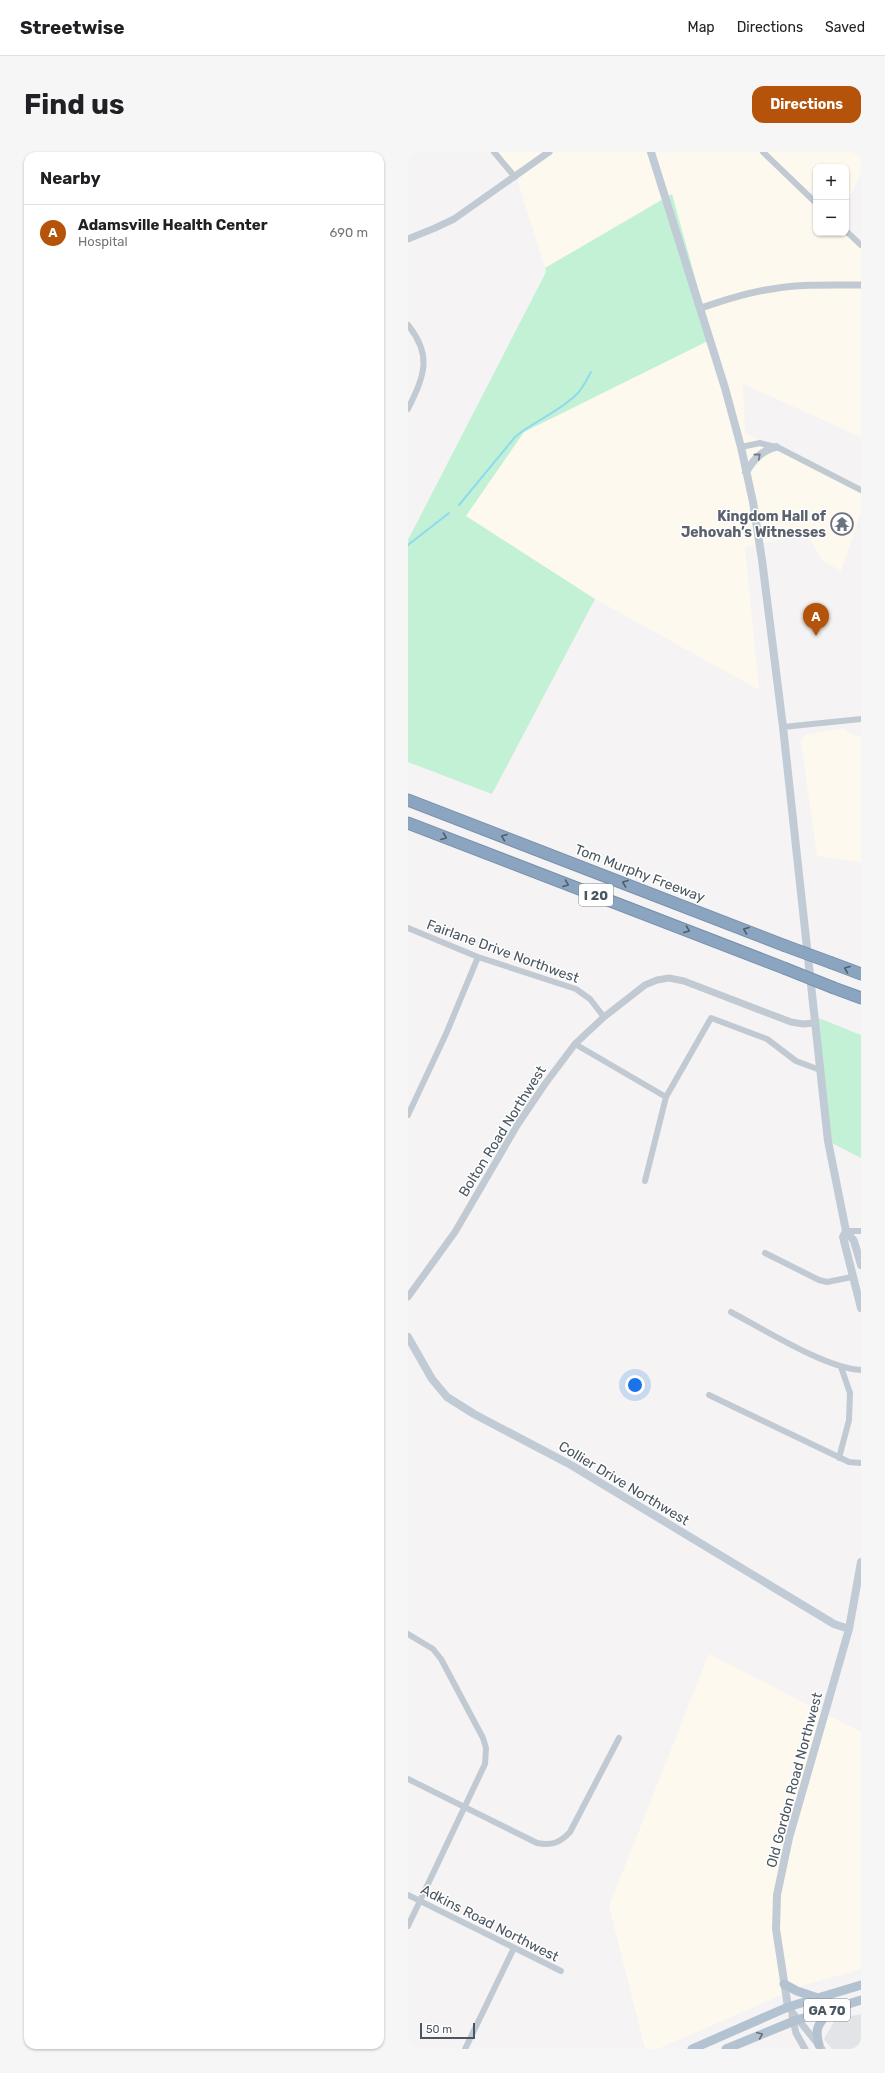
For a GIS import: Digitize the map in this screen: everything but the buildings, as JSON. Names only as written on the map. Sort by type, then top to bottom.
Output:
[{"type":"highway","name":"Tom Murphy Freeway","points":[[408,800],[861,974]]},
{"type":"highway","name":"I 20","points":[[408,823],[861,998]]},
{"type":"main road","points":[[651,152],[701,308],[741,447],[746,472],[762,560],[783,727],[814,1023],[828,1140],[846,1232],[854,1240],[861,1265]]},
{"type":"main road","points":[[746,472],[753,460],[765,450],[776,447]]},
{"type":"main road","points":[[846,1232],[843,1236],[852,1277],[861,1308]]},
{"type":"main road","name":"Collier Drive Northwest","points":[[408,1337],[432,1379],[447,1397],[474,1414],[571,1465],[834,1624],[849,1629]]},
{"type":"main road","name":"Old Gordon Road Northwest","points":[[788,2007],[776,1929],[777,1895],[789,1838],[849,1629],[861,1562]]},
{"type":"main road","points":[[784,1984],[797,1991],[818,1998]]},
{"type":"main road","name":"GA 70","points":[[692,2049],[788,2007],[861,1985]]},
{"type":"main road","name":"GA 70","points":[[726,2049],[796,2020],[861,2000]]},
{"type":"main road","points":[[820,2047],[816,2034],[818,2026],[830,2010]]},
{"type":"street","points":[[494,152],[516,177]]},
{"type":"street","points":[[408,239],[454,219],[550,152]]},
{"type":"street","points":[[763,152],[813,201]]},
{"type":"street","points":[[849,234],[861,245]]},
{"type":"street","points":[[701,308],[727,299],[771,289],[808,286],[861,285]]},
{"type":"street","points":[[408,326],[417,337],[422,349],[424,362],[420,385],[408,408]]},
{"type":"street","points":[[741,447],[760,443],[776,447],[861,490]]},
{"type":"street","points":[[783,727],[861,719]]},
{"type":"street","name":"Fairlane Drive Northwest","points":[[408,928],[478,957],[576,990],[590,999],[604,1017]]},
{"type":"street","points":[[408,1115],[446,1034],[478,957]]},
{"type":"street","name":"Bolton Road Northwest","points":[[408,1297],[455,1232],[518,1124],[575,1044],[604,1017],[646,984],[669,978],[684,981],[791,1022],[803,1024],[814,1023]]},
{"type":"street","points":[[645,1181],[666,1097],[711,1018],[767,1040],[796,1061],[820,1070]]},
{"type":"street","points":[[575,1044],[666,1097]]},
{"type":"street","points":[[846,1232],[861,1231]]},
{"type":"street","points":[[765,1253],[819,1280],[827,1282],[852,1277]]},
{"type":"street","points":[[731,1312],[799,1349],[841,1366],[861,1370]]},
{"type":"street","points":[[839,1458],[849,1420],[850,1393],[841,1366]]},
{"type":"street","points":[[709,1395],[839,1458],[849,1462],[861,1463]]},
{"type":"street","points":[[408,1634],[433,1649],[441,1659],[483,1738],[486,1748],[485,1764],[408,1926]]},
{"type":"street","points":[[408,1778],[537,1843],[546,1845],[556,1843],[570,1832],[618,1738]]},
{"type":"street","name":"Adkins Road Northwest","points":[[408,1895],[561,1972]]},
{"type":"street","points":[[465,2049],[514,1948]]},
{"type":"street","points":[[788,2007],[796,2020],[820,2047]]},
{"type":"street","points":[[796,2020],[796,2033],[805,2049]]},
{"type":"shaded area","points":[[499,152],[861,152],[861,173],[849,199],[849,164],[813,164],[813,236],[847,236],[861,247],[861,437],[743,384],[745,433],[861,491],[861,513],[841,571],[822,560],[807,534],[745,547],[759,690],[595,599],[465,516],[524,432],[712,338],[671,194],[545,268],[517,179]]},
{"type":"shaded area","points":[[844,728],[852,735],[861,736],[861,862],[817,856],[801,741],[805,735]]},
{"type":"shaded area","points":[[709,1654],[861,1732],[861,1969],[802,1986],[658,2049],[645,2049],[609,1906]]},
{"type":"shaded area","points":[[861,2014],[861,2049],[832,2049],[824,2039],[835,2020]]},
{"type":"green space","points":[[672,194],[712,339],[524,432],[466,516],[595,599],[492,794],[408,762],[408,540],[546,272],[545,268]]},
{"type":"green space","points":[[811,1015],[861,1035],[861,1158],[828,1141]]},
{"type":"waterway","points":[[459,505],[515,437],[570,400],[581,389],[591,372]]},
{"type":"waterway","points":[[408,545],[449,513]]},
{"type":"place","name":"Kingdom Hall of Jehovah’s Witnesses","points":[[842,524]]},
{"type":"place","name":"Adamsville Health Center","points":[[816,636]]}]
